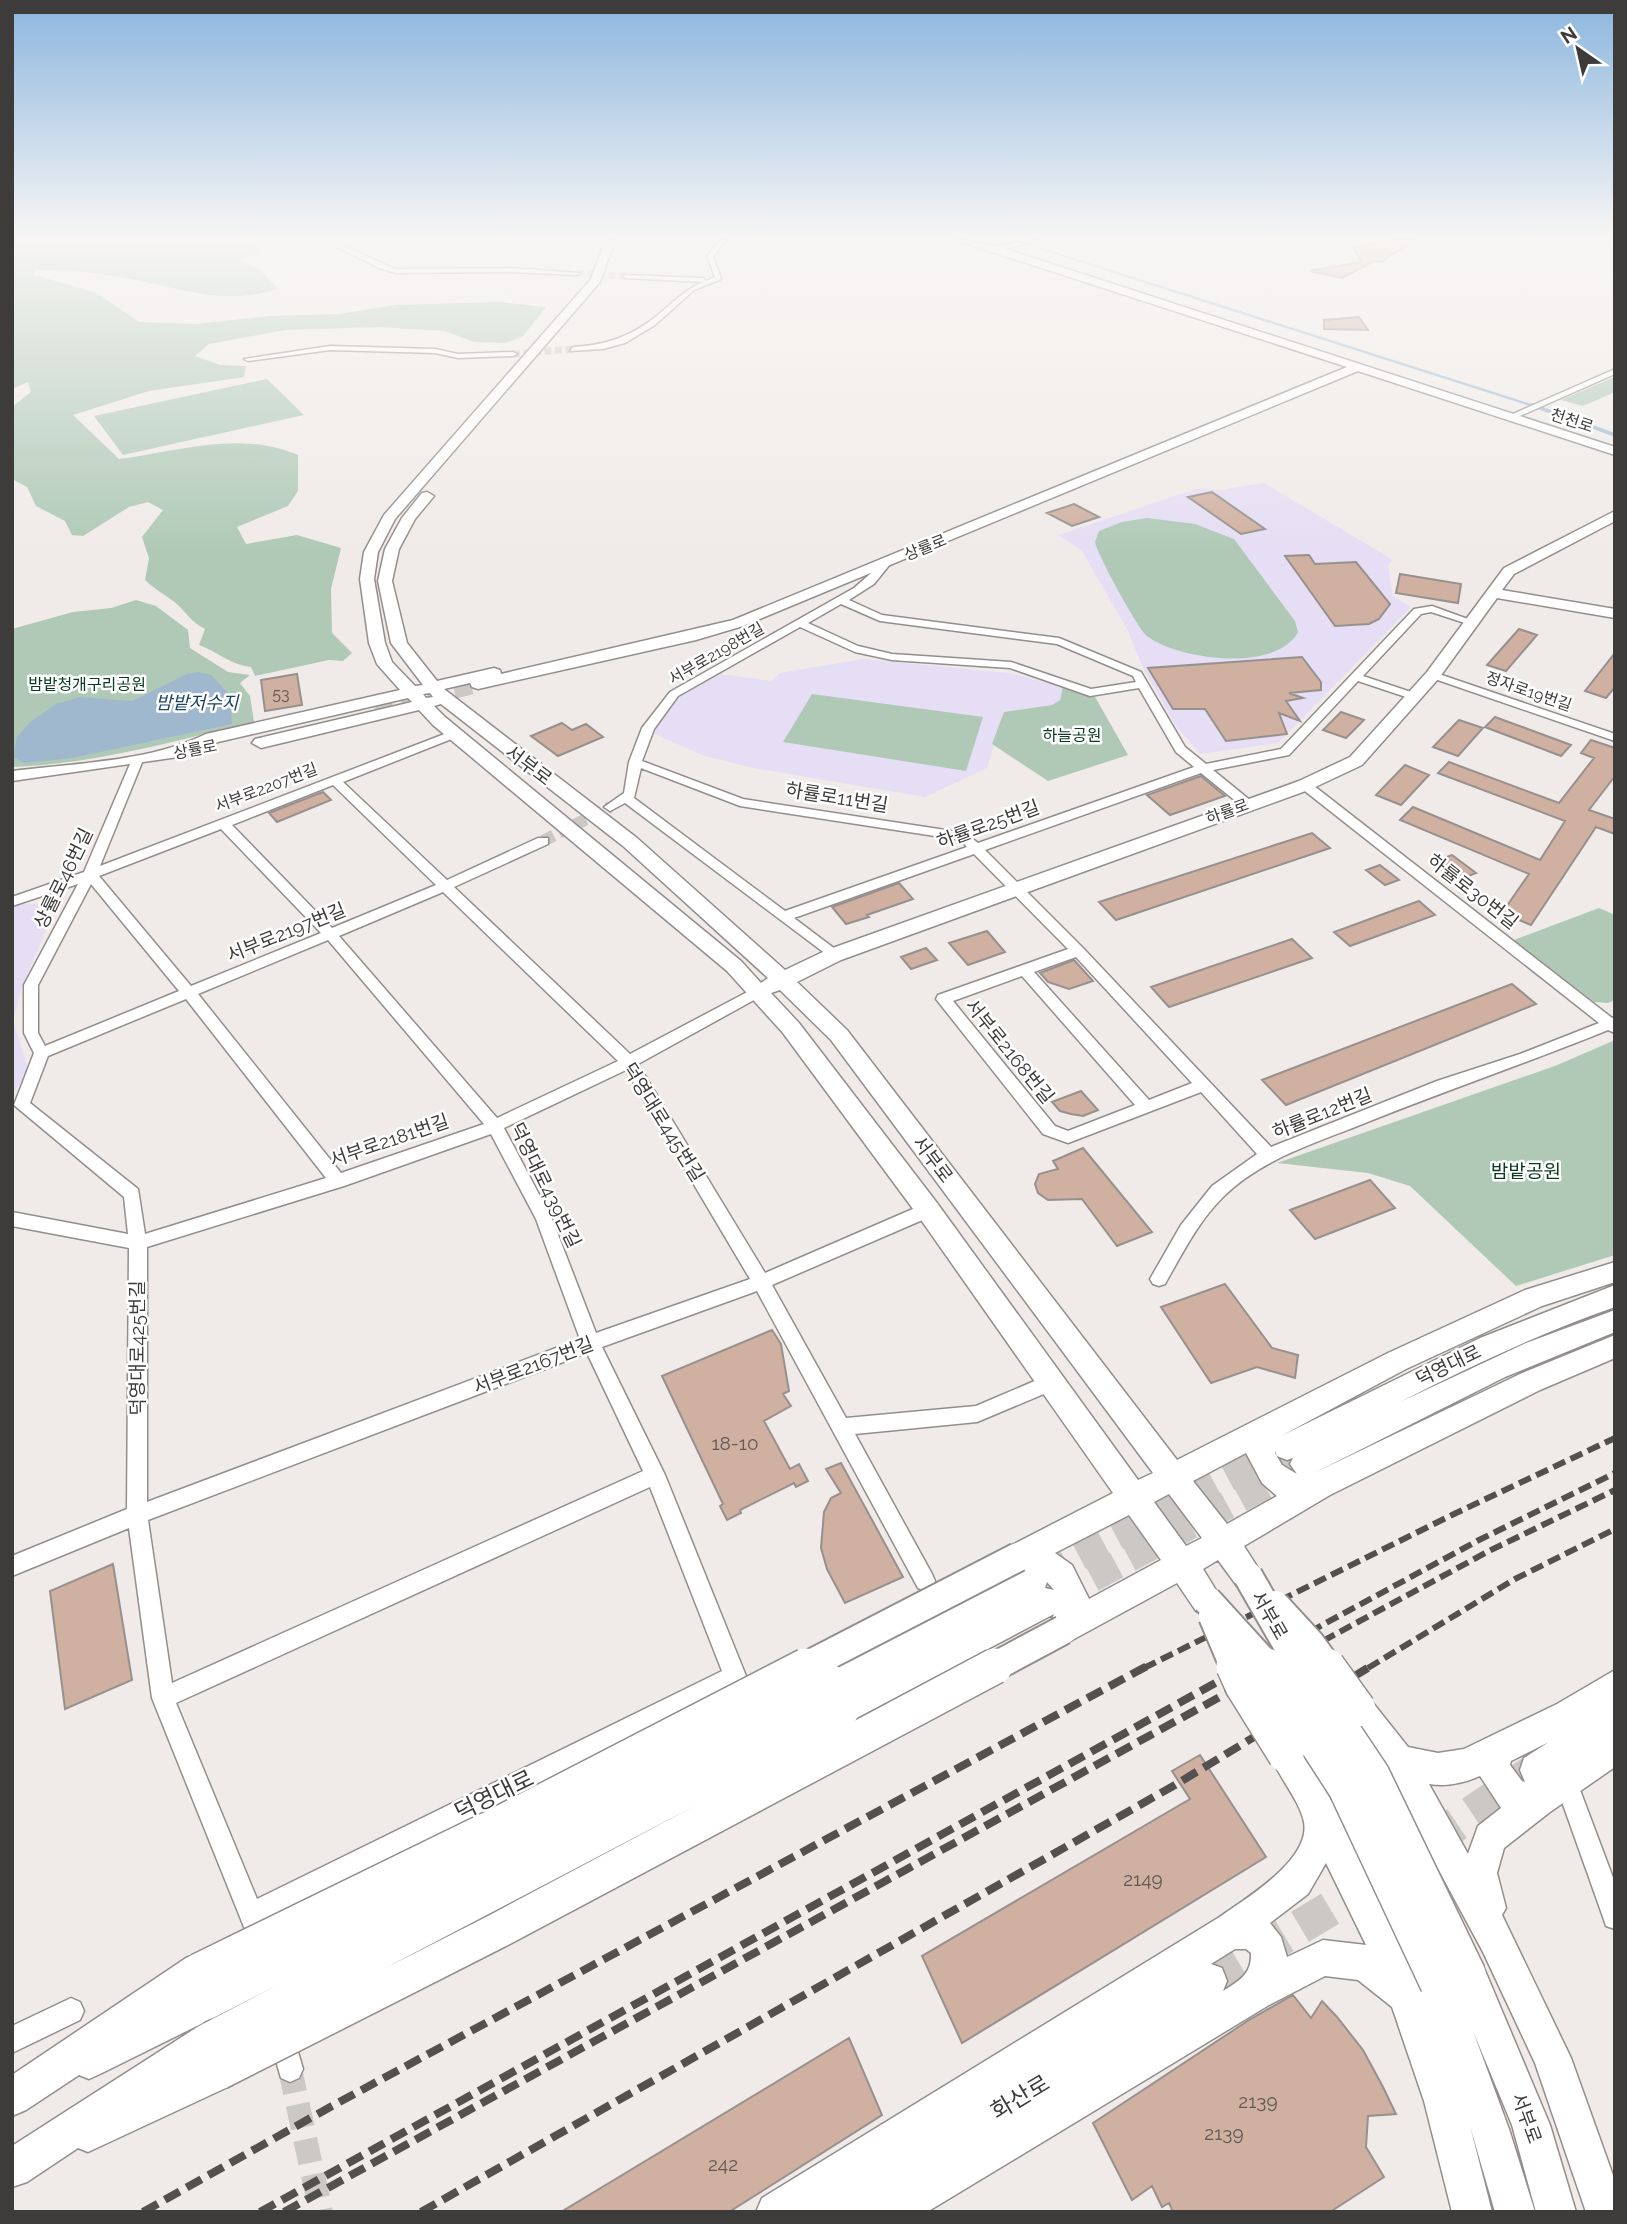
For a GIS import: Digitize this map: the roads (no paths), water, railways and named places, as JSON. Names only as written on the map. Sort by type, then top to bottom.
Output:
[{"type":"main road","name":"서부로","points":[[541,344],[389,518],[371,551],[367,579],[377,643],[385,664],[423,705],[455,734],[734,966],[758,992],[806,1048],[928,1210],[1207,1600],[1268,1667],[1346,1788],[1438,1984],[1490,2129],[1515,2212]]},
{"type":"main road","name":"서부로","points":[[557,344],[409,518],[392,549],[385,581],[400,643],[437,692],[630,842],[782,979],[839,1035],[1248,1576],[1292,1655],[1372,1775],[1478,1999],[1531,2124],[1556,2212]]},
{"type":"main road","name":"천천로","points":[[1286,344],[1615,451]]},
{"type":"main road","name":"상률로","points":[[696,635],[738,623],[886,563],[1357,367]]},
{"type":"main road","points":[[1491,593],[1615,614]]},
{"type":"main road","name":"하률로","points":[[758,992],[834,955],[1247,803],[1305,785],[1356,761],[1433,675],[1491,593]]},
{"type":"main road","points":[[477,725],[471,703],[479,694],[497,687],[608,664],[668,648],[696,635]]},
{"type":"main road","points":[[413,663],[436,673],[479,680]]},
{"type":"main road","points":[[346,707],[366,698],[377,686],[377,674],[385,664]]},
{"type":"main road","points":[[411,691],[437,692],[479,680]]},
{"type":"main road","points":[[185,751],[219,752],[423,705],[437,692]]},
{"type":"main road","name":"상률로","points":[[137,760],[375,708]]},
{"type":"main road","points":[[1182,1565],[1223,1543],[1295,1456],[1397,1361],[1534,1298],[1615,1272]]},
{"type":"main road","name":"덕영대로","points":[[1295,1456],[1493,1343],[1552,1317],[1615,1296]]},
{"type":"main road","name":"덕영대로","points":[[1295,1456],[1570,1336],[1615,1321]]},
{"type":"main road","points":[[1133,1496],[1172,1476],[1295,1456],[1530,1382],[1615,1346]]},
{"type":"main road","points":[[13,2168],[209,2021],[1040,1592]]},
{"type":"main road","points":[[12,2097],[209,2021],[497,1931],[1040,1592]]},
{"type":"main road","points":[[1207,1600],[1243,1686],[1320,1814],[1405,1994],[1433,2071],[1472,2212]]},
{"type":"main road","points":[[1399,1762],[1438,1769],[1467,1765],[1568,1715],[1615,1686]]},
{"type":"main road","points":[[1358,1709],[1399,1762],[1496,1939],[1552,2058],[1606,2212]]},
{"type":"main road","points":[[1496,1939],[1480,1873],[1490,1838],[1615,1715]]},
{"type":"main road","points":[[1496,1751],[1493,1769],[1513,1797],[1546,1784],[1615,1746]]},
{"type":"main road","points":[[776,2212],[1231,1931],[1296,1882],[1322,1838],[1320,1814]]},
{"type":"main road","points":[[1231,1931],[1248,1931],[1261,1938],[1269,1949],[1270,1968],[1256,1992]]},
{"type":"main road","points":[[890,2212],[1256,1992],[1323,1958],[1365,1963],[1405,1994]]},
{"type":"main road","name":"화산로","points":[[832,2212],[1209,1981]]},
{"type":"street","points":[[573,349],[612,344]]},
{"type":"street","points":[[248,359],[330,348],[435,351],[458,356],[513,354]]},
{"type":"street","points":[[1510,417],[1615,371]]},
{"type":"street","name":"하률로","points":[[1491,593],[1509,571],[1615,515]]},
{"type":"street","name":"서부로2198번길","points":[[626,798],[630,794],[635,762],[648,728],[674,694],[841,600],[870,582],[886,563]]},
{"type":"street","points":[[841,600],[880,618],[1059,641],[1137,674],[1180,749],[1247,803]]},
{"type":"street","name":"하률로25번길","points":[[785,916],[1203,768],[1285,752],[1418,611],[1432,609],[1471,622]]},
{"type":"street","points":[[800,623],[855,649],[892,657],[1011,665],[1090,693],[1142,684]]},
{"type":"street","name":"상률로","points":[[479,680],[696,635]]},
{"type":"street","name":"정자로19번길","points":[[1433,675],[1615,738]]},
{"type":"street","points":[[1356,677],[1413,696]]},
{"type":"street","points":[[185,751],[212,738],[411,691]]},
{"type":"street","name":"서부로2207번길","points":[[12,902],[455,734]]},
{"type":"street","name":"상률로","points":[[12,776],[137,760]]},
{"type":"street","name":"상률로46번길","points":[[42,1053],[31,1033],[31,985],[90,874],[137,760]]},
{"type":"street","name":"하률로11번길","points":[[635,762],[740,802],[965,837],[1018,889]]},
{"type":"street","name":"덕영대로445번길","points":[[334,780],[629,1062],[761,1282],[926,1581]]},
{"type":"street","name":"하률로30번길","points":[[1305,785],[1613,1025]]},
{"type":"street","points":[[610,807],[626,798],[834,955]]},
{"type":"street","name":"덕영대로439번길","points":[[223,823],[331,935],[495,1126],[544,1219],[592,1343],[655,1475],[735,1676]]},
{"type":"street","name":"서부로2197번길","points":[[42,1053],[331,935],[543,841]]},
{"type":"street","points":[[90,874],[338,1181]]},
{"type":"street","name":"하률로12번길","points":[[1018,889],[1268,1156],[1442,1085],[1613,1025]]},
{"type":"street","points":[[1078,951],[1025,970],[1146,1107]]},
{"type":"street","name":"서부로2168번길","points":[[1025,970],[943,999],[1049,1130],[1068,1137],[1204,1085]]},
{"type":"street","name":"서부로2181번길","points":[[12,1219],[138,1243],[338,1181],[495,1126],[629,1062],[758,992]]},
{"type":"street","name":"덕영대로425번길","points":[[42,1053],[17,1111],[132,1194],[138,1243],[137,1515],[163,1698],[252,1914],[290,2068]]},
{"type":"street","points":[[1159,1279],[1187,1230],[1218,1191],[1268,1156]]},
{"type":"street","name":"서부로2167번길","points":[[12,1566],[137,1515],[761,1282],[928,1210]]},
{"type":"street","points":[[839,1427],[977,1414],[1051,1382]]},
{"type":"street","points":[[163,1698],[655,1475]]},
{"type":"street","points":[[1040,1592],[1133,1496]]},
{"type":"street","points":[[209,2021],[494,1827],[1040,1592],[1182,1565]]},
{"type":"street","points":[[1248,1576],[1310,1643],[1358,1709]]},
{"type":"street","name":"덕영대로","points":[[252,1914],[735,1676]]},
{"type":"street","points":[[1546,1784],[1615,1917]]},
{"type":"street","points":[[12,2040],[71,2011]]},
{"type":"water","name":"밤밭저수지","points":[[198,672],[211,675],[230,695],[232,724],[72,758],[24,763],[13,757],[17,737],[30,722],[56,704],[80,697],[132,701],[187,674]]},
{"type":"waterway","points":[[1339,344],[1537,407]]},
{"type":"waterway","points":[[1532,405],[1615,435]]},
{"type":"tunnel","points":[[513,354],[573,349]]},
{"type":"tunnel","points":[[375,708],[478,684]]},
{"type":"tunnel","points":[[543,841],[610,807]]},
{"type":"tunnel","points":[[1042,1576],[1278,1451]]},
{"type":"tunnel","points":[[1055,1598],[1304,1464]]},
{"type":"tunnel","points":[[1428,1843],[1536,1770]]},
{"type":"tunnel","points":[[1209,1981],[1333,1907],[1397,1864]]},
{"type":"tunnel","points":[[290,2069],[321,2212]]},
{"type":"railway","points":[[1144,1668],[1454,1514],[1615,1438]]},
{"type":"railway","points":[[1243,1668],[1479,1540],[1615,1473]]},
{"type":"railway","points":[[1273,1668],[1489,1551],[1615,1490]]},
{"type":"railway","points":[[1368,1668],[1515,1579],[1615,1529]]},
{"type":"railway","points":[[143,2212],[332,2106],[1147,1666]]},
{"type":"railway","points":[[260,2212],[1246,1666]]},
{"type":"railway","points":[[284,2212],[1276,1666]]},
{"type":"railway","points":[[421,2212],[1175,1785],[1371,1666]]},
{"type":"park label","name":"밤밭청개구리공원","points":[[87,684]]},
{"type":"park label","name":"하늘공원","points":[[1072,735]]},
{"type":"park label","name":"밤밭공원","points":[[1526,1171]]}]
